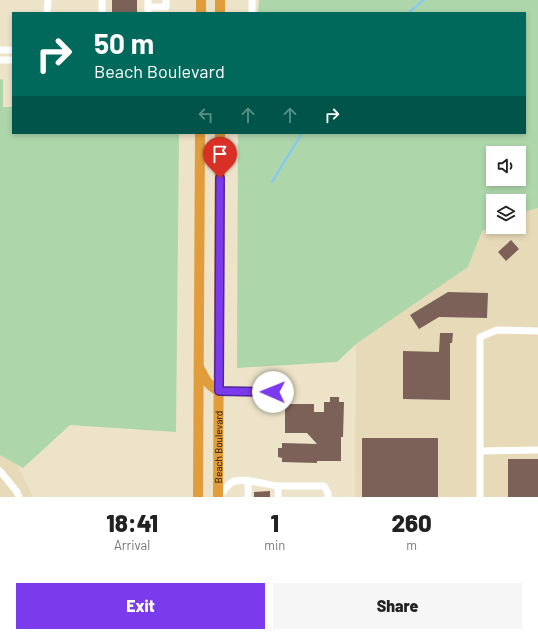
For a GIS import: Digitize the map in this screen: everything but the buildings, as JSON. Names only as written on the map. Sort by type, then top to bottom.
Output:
[{"type":"highway","points":[[201,0],[201,12]]},
{"type":"highway","points":[[220,0],[220,12]]},
{"type":"highway","points":[[198,497],[200,134]]},
{"type":"highway","name":"Beach Boulevard","points":[[218,497],[220,134]]},
{"type":"highway","points":[[199,366],[206,382],[211,387],[219,391]]},
{"type":"highway","points":[[199,403],[210,393],[219,391]]},
{"type":"street","points":[[47,12],[48,0]]},
{"type":"street","points":[[102,0],[102,12]]},
{"type":"street","points":[[148,7],[166,7],[166,0]]},
{"type":"street","points":[[252,0],[252,12]]},
{"type":"street","points":[[0,50],[12,50]]},
{"type":"street","points":[[0,60],[12,60]]},
{"type":"street","points":[[480,497],[480,338],[498,330],[538,331]]},
{"type":"street","points":[[219,391],[288,392]]},
{"type":"street","points":[[480,451],[538,450]]},
{"type":"street","points":[[0,471],[17,492],[18,497]]},
{"type":"street","points":[[218,497],[231,483],[236,480],[248,480],[278,486],[324,486],[328,493],[328,497]]},
{"type":"street","points":[[248,480],[248,497]]},
{"type":"street","points":[[278,486],[278,497]]},
{"type":"shaded area","points":[[538,208],[538,497],[355,497],[356,344],[468,267],[482,231],[486,229],[486,234],[526,234],[526,211]]},
{"type":"shaded area","points":[[0,429],[33,497],[0,497]]},
{"type":"green space","points":[[259,0],[538,0],[538,208],[526,211],[526,194],[486,194],[486,229],[482,231],[468,267],[356,344],[337,362],[237,368],[238,134],[526,134],[526,12],[258,12]]},
{"type":"green space","points":[[0,79],[3,80],[3,107],[12,107],[12,134],[179,134],[176,432],[70,425],[23,468],[0,455]]},
{"type":"waterway","points":[[409,12],[424,0]]},
{"type":"waterway","points":[[272,182],[301,134]]},
{"type":"route","points":[[220,178],[219,391],[273,392]]}]
